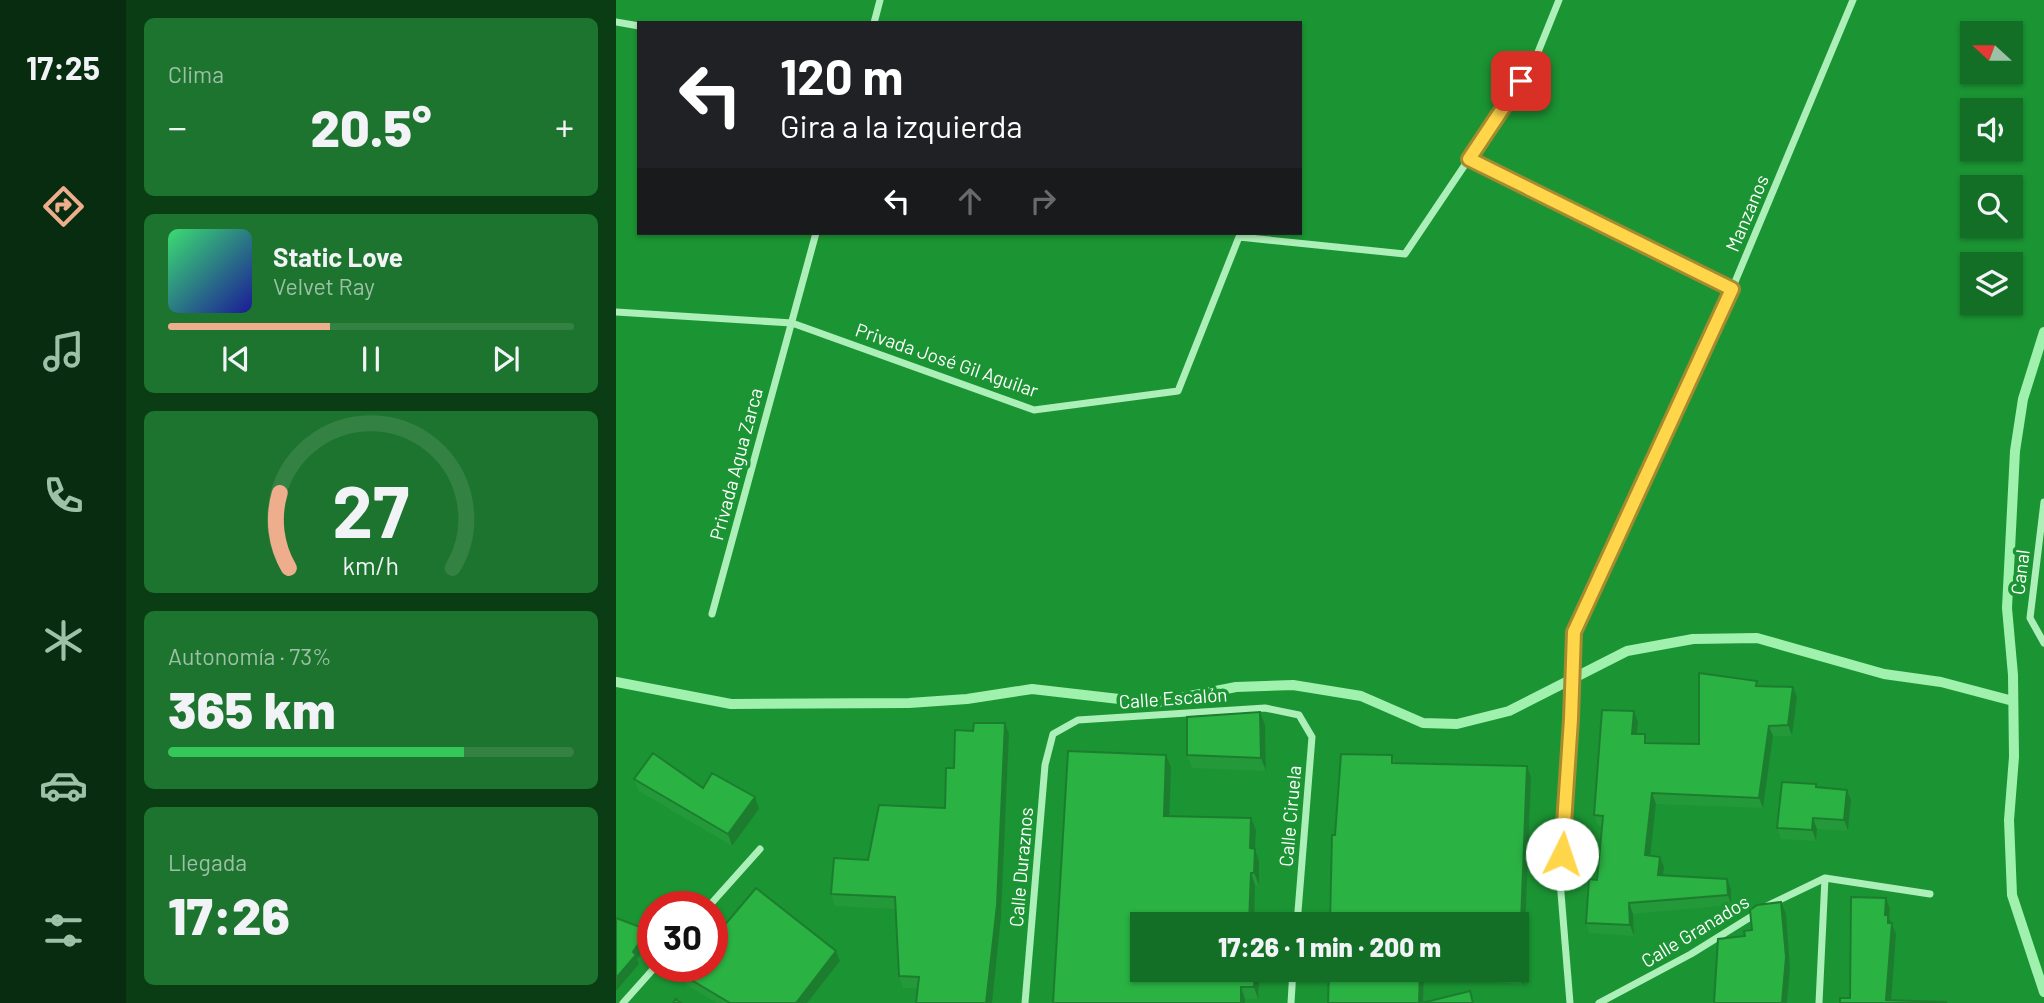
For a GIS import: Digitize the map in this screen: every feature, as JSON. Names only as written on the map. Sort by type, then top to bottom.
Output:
[{"type":"street","points":[[875,21],[880,0]]},
{"type":"street","name":"Privada José Gil Aguilar","points":[[792,323],[1034,410],[1178,391],[1239,237],[1405,254],[1534,62],[1559,0]]},
{"type":"street","name":"Manzanos","points":[[1570,1003],[1560,881],[1574,632],[1732,289],[1853,0]]},
{"type":"street","points":[[616,22],[637,26]]},
{"type":"street","points":[[1469,159],[1732,289]]},
{"type":"street","name":"Privada Agua Zarca","points":[[712,614],[815,235]]},
{"type":"street","points":[[616,312],[792,323]]},
{"type":"street","name":"Canal","points":[[2044,502],[2030,618],[2044,642]]},
{"type":"street","name":"Calle Escalón","points":[[1053,734],[1078,720],[1265,708],[1299,715]]},
{"type":"street","name":"Calle Ciruela","points":[[1298,912],[1312,737],[1299,715]]},
{"type":"street","name":"Calle Duraznos","points":[[1025,1003],[1045,765],[1053,734]]},
{"type":"street","points":[[722,891],[760,849]]},
{"type":"street","points":[[1819,1003],[1825,878],[1930,894]]},
{"type":"street","name":"Calle Granados","points":[[1599,1003],[1691,954],[1766,907],[1825,878]]},
{"type":"street","points":[[623,1003],[642,982]]},
{"type":"street","points":[[1291,1003],[1292,982]]},
{"type":"building","points":[[1699,673],[1757,681],[1756,686],[1793,687],[1788,725],[1769,726],[1759,798],[1652,793],[1645,855],[1660,857],[1658,875],[1727,879],[1728,895],[1629,903],[1630,925],[1586,923],[1589,879],[1597,880],[1603,816],[1594,815],[1602,710],[1634,711],[1632,734],[1645,734],[1645,743],[1699,744]]},
{"type":"building","points":[[1260,712],[1261,758],[1187,755],[1187,717]]},
{"type":"building","points":[[974,723],[1005,723],[997,905],[986,1003],[916,1003],[919,977],[899,976],[895,897],[831,894],[834,858],[868,860],[879,805],[945,808],[946,768],[954,768],[955,730],[973,731]]},
{"type":"building","points":[[1068,751],[1166,755],[1164,816],[1251,818],[1250,848],[1255,849],[1249,912],[1130,912],[1130,982],[1254,982],[1254,987],[1241,987],[1241,1003],[1053,1003]]},
{"type":"building","points":[[653,753],[703,788],[712,773],[755,797],[728,834],[634,779]]},
{"type":"building","points":[[1341,754],[1392,755],[1392,763],[1527,766],[1521,912],[1330,912],[1332,835],[1335,835]]},
{"type":"building","points":[[1782,782],[1816,784],[1816,787],[1847,790],[1844,820],[1813,818],[1812,830],[1777,828]]},
{"type":"building","points":[[756,888],[836,951],[796,1003],[730,1003],[695,982],[728,982],[728,921]]},
{"type":"building","points":[[1851,897],[1886,898],[1885,915],[1888,915],[1888,923],[1892,923],[1886,1000],[1946,1003],[1840,1003],[1840,998],[1850,998]]},
{"type":"building","points":[[1781,902],[1786,957],[1782,1003],[1714,1003],[1718,939],[1745,936],[1744,931],[1752,930],[1750,910],[1757,905]]},
{"type":"building","points":[[616,918],[637,926],[637,946],[633,952],[636,955],[616,978]]},
{"type":"building","points":[[1329,982],[1420,982],[1419,1003],[1328,1003]]},
{"type":"building","points":[[1470,991],[1473,1003],[1422,1003]]},
{"type":"waterway","points":[[2044,332],[2023,399],[2015,451],[2007,608],[2013,675],[2014,757],[2009,820],[2012,895],[2044,992]]},
{"type":"waterway","points":[[616,682],[731,704],[909,703],[967,699],[1032,689],[1154,703],[1236,687],[1293,685],[1361,696],[1423,723],[1457,724],[1509,711],[1627,651],[1693,639],[1757,638],[1884,674],[1941,682],[2013,701]]},
{"type":"route","points":[[1521,81],[1469,159],[1732,289],[1574,632],[1562,854]]}]
